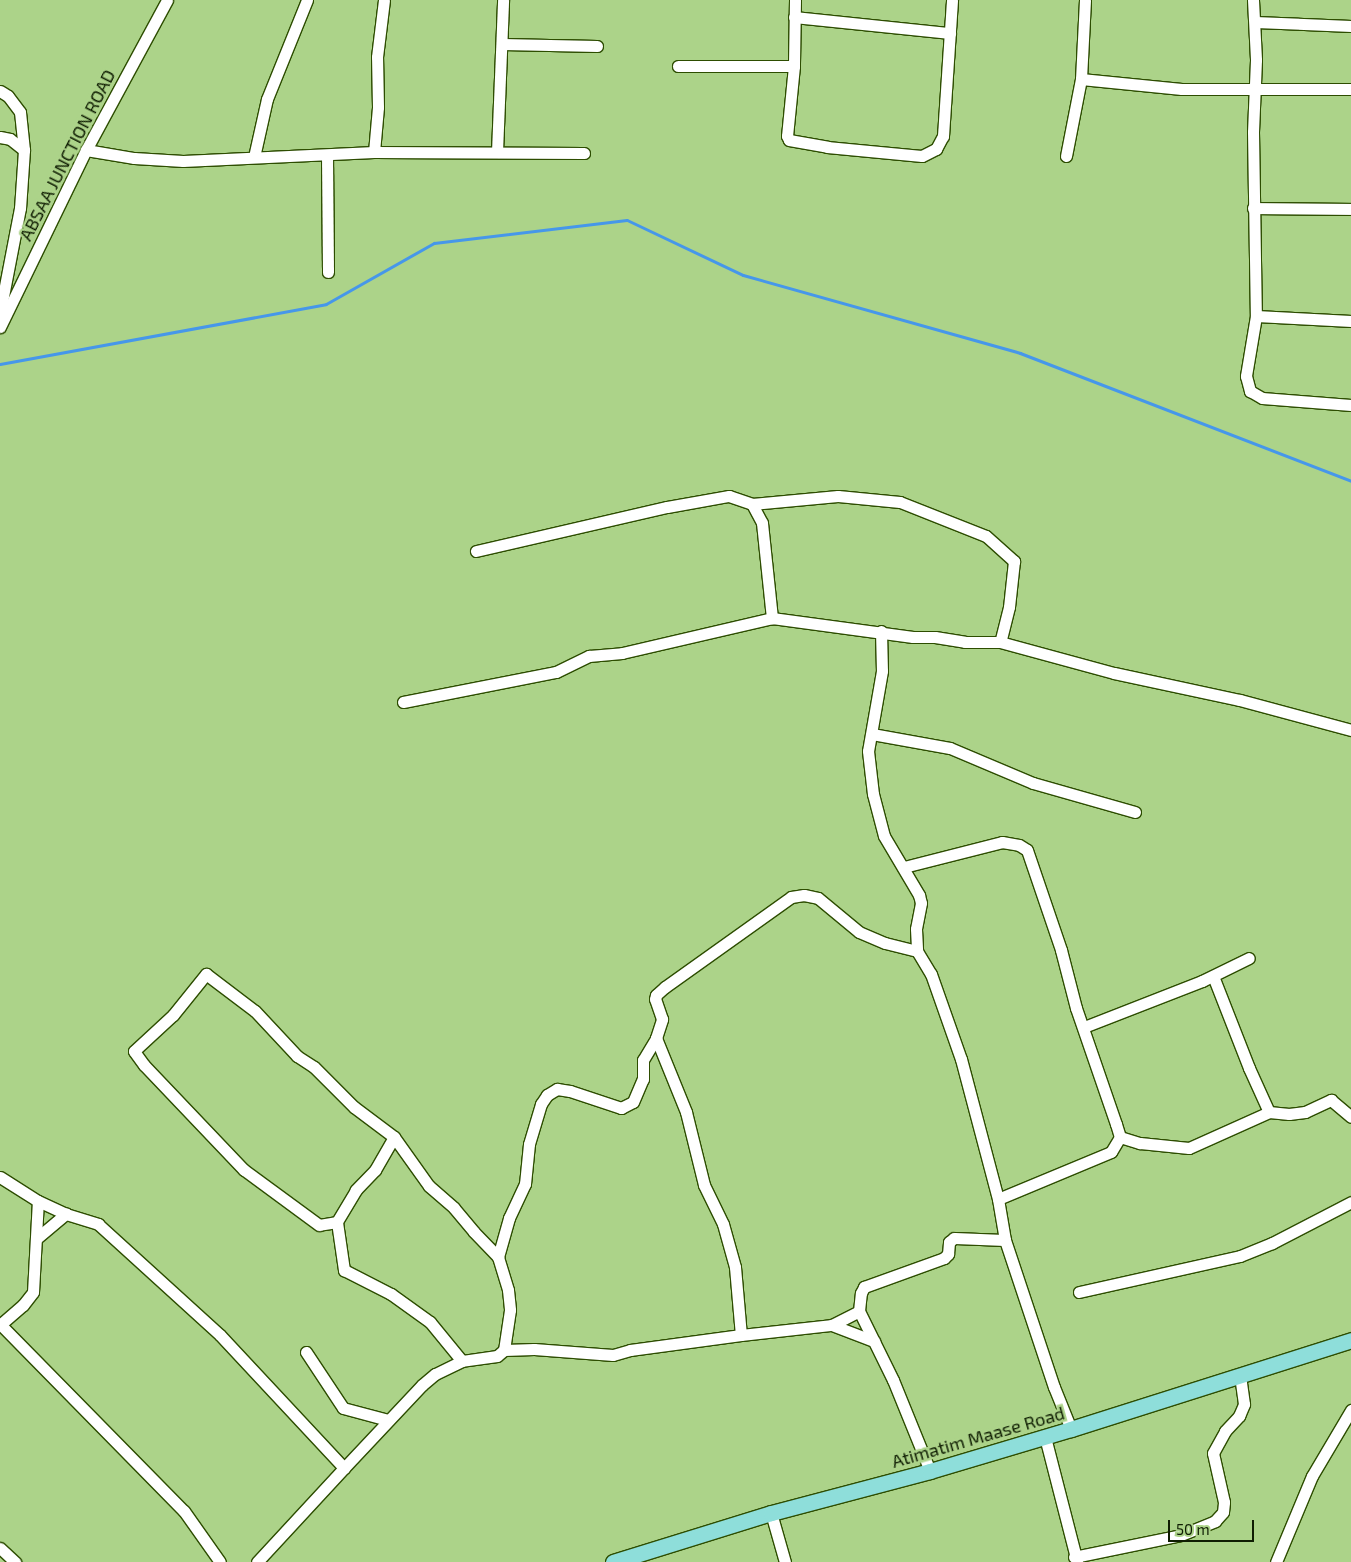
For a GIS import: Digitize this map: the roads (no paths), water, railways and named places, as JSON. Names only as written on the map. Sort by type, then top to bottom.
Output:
[{"type":"main road","name":"Atimatim Maase Road","points":[[613,1562],[772,1513],[930,1471],[1045,1437],[1240,1377],[1351,1340]]},
{"type":"street","name":"ABSAA JUNCTION ROAD","points":[[0,327],[86,150],[167,0]]},
{"type":"street","points":[[254,157],[267,100],[307,0]]},
{"type":"street","points":[[374,152],[378,107],[377,56],[384,0]]},
{"type":"street","points":[[497,152],[504,0]]},
{"type":"street","points":[[795,0],[794,66],[786,136],[790,140],[819,146],[922,156],[936,149],[943,136],[952,0]]},
{"type":"street","points":[[1066,156],[1081,79],[1085,0]]},
{"type":"street","points":[[1253,0],[1255,22],[1253,132],[1256,316],[1246,376],[1250,391],[1262,398],[1351,405]]},
{"type":"street","points":[[794,17],[950,33]]},
{"type":"street","points":[[1255,22],[1351,26]]},
{"type":"street","points":[[502,44],[597,46]]},
{"type":"street","points":[[678,66],[794,66]]},
{"type":"street","points":[[1081,79],[1182,89],[1351,90]]},
{"type":"street","points":[[0,91],[8,96],[20,112],[24,150],[20,208],[2,287],[0,312]]},
{"type":"street","points":[[0,137],[10,139],[24,150]]},
{"type":"street","points":[[86,150],[134,158],[183,161],[254,157],[326,156],[374,152],[584,153]]},
{"type":"street","points":[[326,156],[328,272]]},
{"type":"street","points":[[1254,208],[1351,209]]},
{"type":"street","points":[[1256,316],[1351,321]]},
{"type":"street","points":[[476,551],[667,507],[729,496],[752,504],[838,496],[900,502],[986,536],[1014,561],[1009,607],[1000,642]]},
{"type":"street","points":[[752,504],[762,523],[772,618]]},
{"type":"street","points":[[403,702],[556,672],[589,656],[622,653],[772,618],[965,642],[1000,642],[1114,673],[1240,700],[1351,730]]},
{"type":"street","points":[[881,631],[882,671],[868,751],[873,794],[884,836],[904,867],[921,903],[916,929],[917,950],[931,974],[962,1059],[998,1199],[1005,1240],[1054,1387],[1071,1429]]},
{"type":"street","points":[[872,734],[950,748],[1033,783],[1135,812]]},
{"type":"street","points":[[904,867],[1002,842],[1019,845],[1027,850],[1120,1137],[1111,1152],[998,1199]]},
{"type":"street","points":[[498,1257],[509,1218],[525,1184],[529,1144],[541,1104],[547,1095],[556,1089],[621,1108],[633,1102],[643,1079],[643,1060],[656,1038],[662,1018],[655,999],[656,994],[792,897],[804,895],[818,898],[859,932],[885,943],[917,950]]},
{"type":"street","points":[[1084,1028],[1213,976],[1249,958]]},
{"type":"street","points":[[337,1222],[319,1225],[244,1170],[144,1065],[134,1051],[173,1015],[206,974],[256,1011],[297,1056],[320,1071],[354,1107],[394,1137],[429,1186],[498,1257],[508,1290],[510,1310],[504,1350]]},
{"type":"street","points":[[1213,976],[1249,1068],[1269,1112]]},
{"type":"street","points":[[656,1038],[686,1112],[704,1185],[724,1224],[735,1267],[741,1335]]},
{"type":"street","points":[[1120,1137],[1140,1143],[1189,1148],[1269,1112],[1289,1114],[1305,1112],[1331,1100],[1351,1117]]},
{"type":"street","points":[[394,1137],[376,1170],[356,1190],[337,1222],[344,1270],[392,1294],[430,1322],[462,1361]]},
{"type":"street","points":[[0,1177],[38,1201],[66,1214],[98,1224],[220,1335],[344,1468]]},
{"type":"street","points":[[38,1201],[33,1292],[23,1305],[0,1324],[184,1511],[220,1562]]},
{"type":"street","points":[[1079,1292],[1240,1256],[1272,1243],[1351,1202]]},
{"type":"street","points":[[37,1238],[66,1214]]},
{"type":"street","points":[[930,1471],[911,1422],[859,1311],[861,1293],[864,1287],[944,1258],[948,1254],[950,1242],[954,1238],[1005,1240]]},
{"type":"street","points":[[257,1562],[422,1385],[435,1374],[462,1361],[497,1356],[504,1350],[534,1349],[613,1355],[630,1350],[832,1325],[859,1311]]},
{"type":"street","points":[[832,1325],[874,1341]]},
{"type":"street","points":[[306,1352],[344,1408],[388,1420]]},
{"type":"street","points":[[1045,1437],[1076,1559],[1181,1535],[1215,1521],[1223,1512],[1224,1502],[1213,1453],[1225,1431],[1239,1416],[1244,1404],[1240,1377]]},
{"type":"street","points":[[1276,1562],[1312,1476],[1351,1410]]},
{"type":"street","points":[[772,1513],[785,1562]]},
{"type":"street","points":[[0,1548],[15,1562]]},
{"type":"waterway","points":[[0,364],[326,304],[434,243],[627,220],[743,275],[1020,353],[1351,481]]}]
